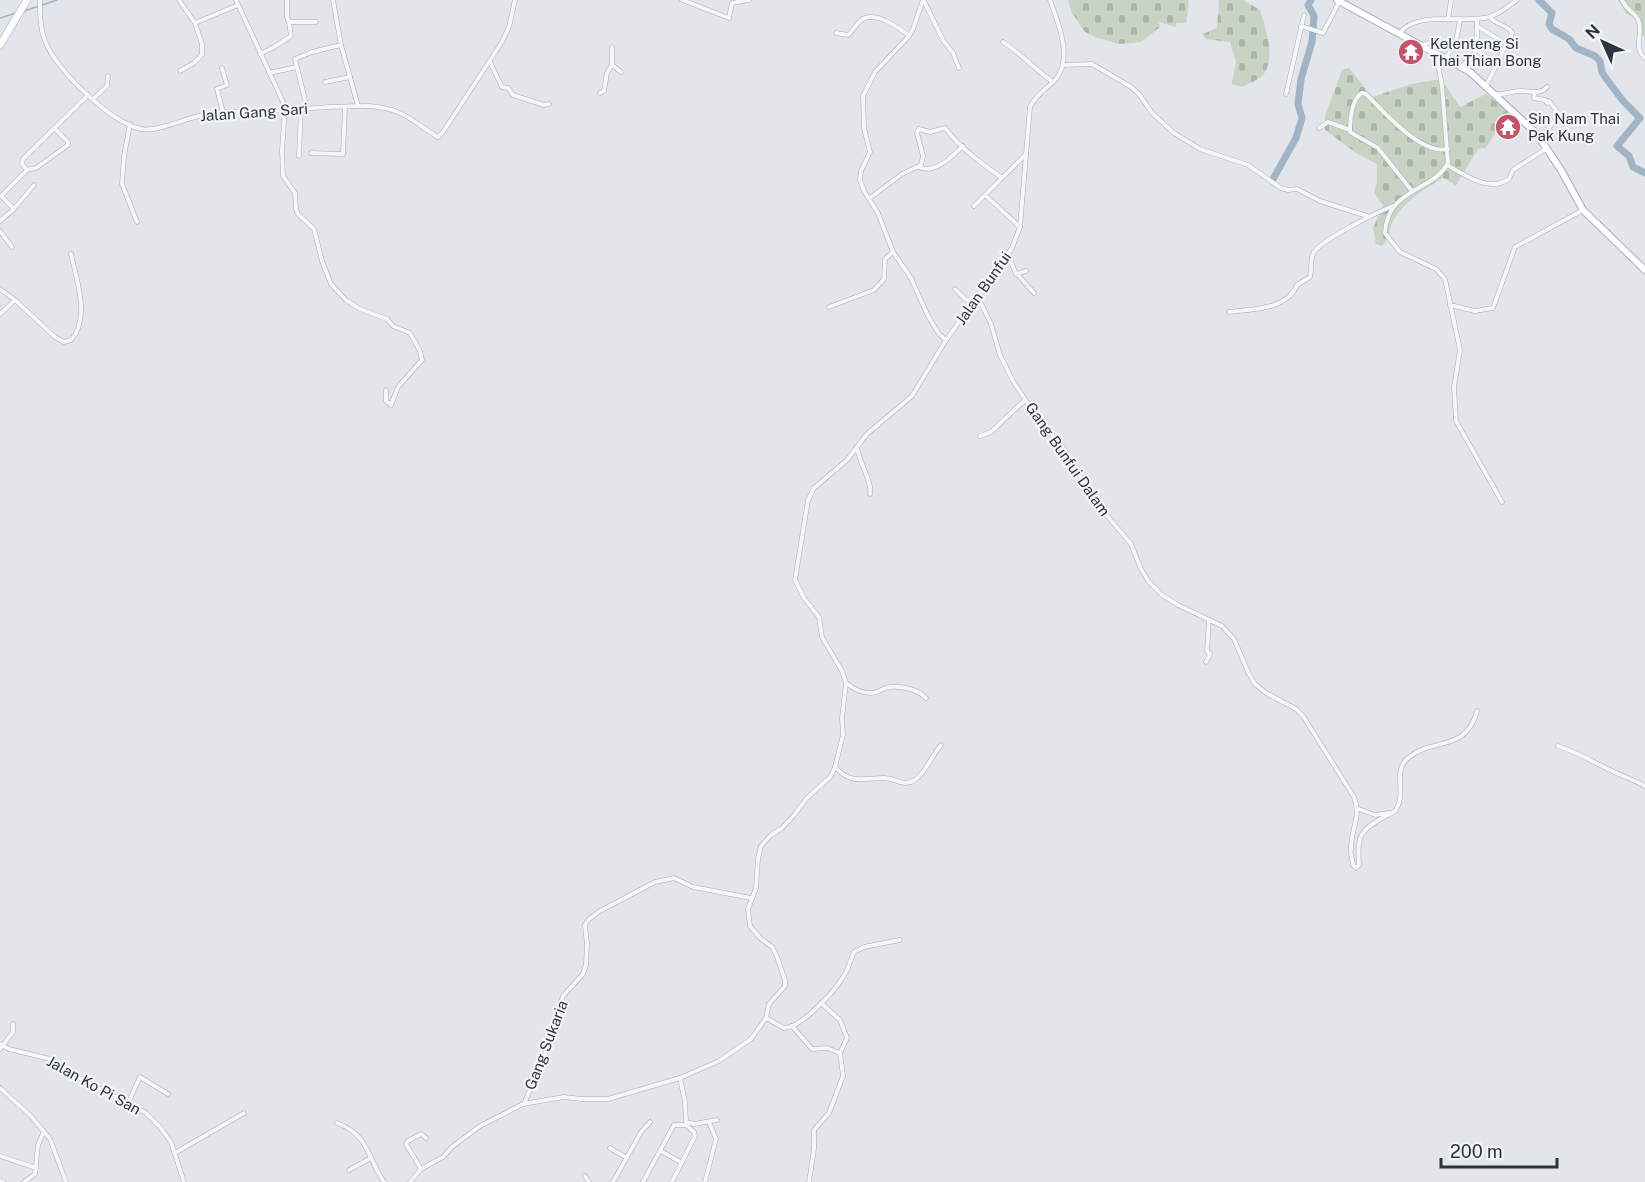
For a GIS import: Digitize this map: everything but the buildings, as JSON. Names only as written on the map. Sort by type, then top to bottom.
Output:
[{"type":"main road","points":[[0,45],[27,0]]},
{"type":"street","points":[[179,0],[195,23],[202,44],[202,55],[180,71]]},
{"type":"street","points":[[236,0],[285,109],[282,144],[284,177],[295,194],[298,214],[314,229],[322,261],[334,290],[360,309],[387,319],[393,326],[410,333],[420,351],[422,360],[398,387],[391,405],[386,401],[386,390]]},
{"type":"street","points":[[260,54],[291,36],[287,17],[287,0]]},
{"type":"street","points":[[333,0],[341,45],[358,106]]},
{"type":"street","points":[[515,0],[507,33],[490,62],[502,87],[508,88],[513,95],[543,105],[549,104]]},
{"type":"street","points":[[682,0],[729,18],[732,1],[749,0]]},
{"type":"street","points":[[923,0],[909,36],[874,72],[863,96],[864,128],[870,152],[863,165],[860,180],[878,213],[892,252],[911,278],[939,334],[946,340]]},
{"type":"street","points":[[923,0],[959,68]]},
{"type":"street","points":[[1050,0],[1062,45],[1063,65],[1094,64],[1131,87],[1174,133],[1200,149],[1248,165],[1281,188],[1297,189],[1320,201],[1370,217]]},
{"type":"street","points":[[1448,20],[1451,0]]},
{"type":"street","points":[[1400,33],[1412,24],[1423,20],[1490,17],[1517,0]]},
{"type":"street","points":[[1622,0],[1627,10],[1638,19],[1639,50],[1645,58]]},
{"type":"street","points":[[1301,26],[1323,33],[1338,1],[1461,67],[1486,86],[1541,139],[1584,210],[1645,270]]},
{"type":"street","name":"Jalan Gang Sari","points":[[40,2],[40,25],[51,53],[68,75],[93,99],[130,124],[145,130],[201,114],[358,106],[378,107],[409,116],[438,136],[490,62]]},
{"type":"street","points":[[195,23],[238,5]]},
{"type":"street","points":[[1286,94],[1304,15]]},
{"type":"street","points":[[836,33],[848,35],[868,17],[897,26],[909,36]]},
{"type":"street","points":[[1486,86],[1512,36],[1511,30],[1496,23],[1490,17]]},
{"type":"street","points":[[1477,19],[1477,50]]},
{"type":"street","points":[[1445,58],[1456,44],[1461,20]]},
{"type":"street","points":[[289,22],[316,22]]},
{"type":"street","points":[[1477,26],[1506,44]]},
{"type":"street","points":[[1423,45],[1433,41],[1456,44]]},
{"type":"street","points":[[1003,42],[1021,54],[1034,68],[1053,82]]},
{"type":"street","points":[[307,108],[294,60],[312,52],[341,45]]},
{"type":"street","points":[[600,93],[604,91],[612,65],[612,47]]},
{"type":"street","points":[[1477,50],[1496,63]]},
{"type":"street","points":[[1461,67],[1477,50]]},
{"type":"street","points":[[1229,312],[1286,300],[1292,295],[1297,285],[1310,277],[1312,256],[1318,247],[1394,206],[1447,165],[1448,149],[1442,86],[1436,53]]},
{"type":"street","points":[[612,65],[621,72]]},
{"type":"street","name":"Jalan Bunfui","points":[[846,683],[842,671],[822,637],[819,617],[804,598],[795,580],[808,500],[814,488],[837,470],[877,424],[912,396],[946,340],[1008,254],[1020,227],[1030,107],[1034,99],[1053,82],[1063,65]]},
{"type":"street","points":[[269,73],[297,67]]},
{"type":"street","points":[[222,68],[227,85],[217,89],[222,112]]},
{"type":"street","points":[[93,99],[109,83],[108,76]]},
{"type":"street","points":[[325,82],[350,77]]},
{"type":"street","points":[[1493,94],[1544,91],[1547,87]]},
{"type":"street","points":[[1535,92],[1534,98],[1545,100],[1547,103],[1549,101],[1559,114],[1541,139]]},
{"type":"street","points":[[1350,130],[1355,100],[1364,93],[1423,146],[1436,151],[1448,149]]},
{"type":"street","points":[[27,170],[22,164],[23,159],[88,94]]},
{"type":"street","points":[[311,153],[343,154],[345,107]]},
{"type":"street","points":[[299,156],[301,108]]},
{"type":"street","points":[[1319,128],[1328,122],[1350,130],[1355,136],[1378,148],[1412,191]]},
{"type":"street","points":[[130,124],[122,184],[137,222]]},
{"type":"street","points":[[870,198],[902,174],[919,167],[923,156],[917,133],[919,129],[930,132],[945,128],[952,139],[1002,178]]},
{"type":"street","points":[[14,209],[1,196],[27,170],[33,170],[44,164],[68,145],[68,142],[54,129]]},
{"type":"street","points":[[919,167],[926,170],[943,164],[963,146]]},
{"type":"street","points":[[1447,165],[1485,183],[1499,184],[1509,179],[1513,170],[1547,148]]},
{"type":"street","points":[[974,206],[1026,154]]},
{"type":"street","points":[[0,221],[14,209],[34,185]]},
{"type":"street","points":[[985,195],[1020,227]]},
{"type":"street","points":[[1394,206],[1387,218],[1385,235],[1403,254],[1427,264],[1441,273],[1445,281],[1460,350],[1454,387],[1456,421],[1502,502]]},
{"type":"street","points":[[1450,305],[1475,311],[1493,308],[1515,247],[1584,210]]},
{"type":"street","points":[[0,231],[12,247]]},
{"type":"street","points":[[829,307],[874,290],[884,279],[885,259],[892,252]]},
{"type":"street","points":[[0,290],[15,300],[55,337],[64,342],[71,340],[77,328],[80,305],[70,254]]},
{"type":"street","points":[[1008,254],[1014,271],[1034,293]]},
{"type":"street","points":[[1018,275],[1026,271]]},
{"type":"street","points":[[956,289],[965,298],[974,302]]},
{"type":"street","name":"Gang Bunfui Dalam","points":[[978,297],[996,336],[1002,360],[1025,400],[1064,449],[1094,500],[1131,544],[1149,582],[1162,595],[1178,605],[1228,630],[1255,684],[1304,716],[1354,797],[1359,809]]},
{"type":"street","points":[[0,313],[15,300]]},
{"type":"street","points":[[980,436],[991,432],[1025,400]]},
{"type":"street","points":[[857,446],[860,462],[872,488],[870,494]]},
{"type":"street","points":[[1206,662],[1210,654],[1207,651],[1209,620]]},
{"type":"street","points":[[846,683],[864,692],[875,693],[892,687],[914,690],[926,698]]},
{"type":"street","points":[[410,1182],[421,1169],[443,1157],[480,1126],[524,1104],[564,1096],[582,1100],[608,1099],[680,1078],[719,1061],[751,1039],[766,1017],[769,1004],[785,986],[785,980],[773,949],[760,938],[748,922],[748,909],[756,888],[761,846],[794,816],[807,798],[831,776],[843,735],[842,718],[846,683]]},
{"type":"street","points":[[1395,812],[1375,815],[1359,809],[1351,834],[1351,853],[1353,865],[1356,868],[1359,865],[1358,843],[1363,832],[1368,826],[1395,812],[1400,798],[1401,769],[1404,762],[1417,752],[1445,745],[1457,739],[1474,722],[1477,711]]},
{"type":"street","points":[[835,767],[843,775],[857,780],[886,778],[908,784],[918,778],[941,745]]},
{"type":"street","points":[[1558,746],[1580,754],[1645,786]]},
{"type":"street","name":"Gang Sukaria","points":[[524,1104],[548,1047],[563,996],[582,974],[586,965],[588,944],[585,925],[588,920],[606,907],[655,882],[674,878],[693,887],[751,898]]},
{"type":"street","points":[[766,1017],[784,1028],[792,1026],[821,1003],[843,978],[851,964],[854,952],[864,947],[900,940]]},
{"type":"street","points":[[809,1182],[814,1131],[828,1113],[843,1076],[840,1053],[847,1038],[835,1014],[821,1003]]},
{"type":"street","points":[[1,1046],[13,1032],[14,1024]]},
{"type":"street","points":[[792,1026],[812,1049],[820,1047],[840,1053]]},
{"type":"street","name":"Jalan Ko Pi San","points":[[1,1046],[48,1058],[74,1075],[128,1103],[155,1121],[166,1133],[184,1182]]},
{"type":"street","points":[[128,1103],[140,1077],[168,1094]]},
{"type":"street","points":[[672,1182],[695,1136],[686,1123],[680,1078]]},
{"type":"street","points":[[0,1088],[44,1131],[53,1144],[66,1182]]},
{"type":"street","points":[[175,1153],[244,1113]]},
{"type":"street","points":[[644,1182],[674,1125],[717,1120]]},
{"type":"street","points":[[613,1182],[641,1132],[650,1122]]},
{"type":"street","points":[[705,1182],[716,1139],[709,1122]]},
{"type":"street","points":[[337,1123],[356,1132],[384,1182]]},
{"type":"street","points":[[24,1182],[33,1176],[38,1147],[44,1131]]},
{"type":"street","points":[[421,1169],[406,1144],[421,1134],[426,1138]]},
{"type":"street","points":[[610,1148],[627,1158]]},
{"type":"street","points":[[661,1151],[682,1163]]},
{"type":"street","points":[[0,1156],[36,1168]]},
{"type":"street","points":[[350,1170],[371,1158]]},
{"type":"street","points":[[585,1176],[589,1182]]},
{"type":"green space","points":[[1068,0],[1189,0],[1186,23],[1176,23],[1176,27],[1159,22],[1160,27],[1141,42],[1119,44],[1085,32],[1072,13]]},
{"type":"green space","points":[[1219,0],[1243,0],[1260,10],[1267,34],[1270,52],[1267,68],[1261,77],[1242,87],[1232,84],[1236,61],[1230,42],[1205,39],[1203,34],[1217,28]]},
{"type":"green space","points":[[1618,0],[1645,0],[1645,37],[1640,35],[1637,20],[1626,13]]},
{"type":"green space","points":[[1349,68],[1372,97],[1412,84],[1441,79],[1460,107],[1486,94],[1508,111],[1486,148],[1478,149],[1456,185],[1443,178],[1415,196],[1397,214],[1382,246],[1376,244],[1373,228],[1383,206],[1374,192],[1377,182],[1377,164],[1356,153],[1325,130],[1325,116],[1342,70]]},
{"type":"waterway","points":[[24,11],[57,0]]},
{"type":"waterway","points":[[1273,179],[1296,138],[1302,118],[1298,104],[1301,79],[1312,42],[1314,16],[1308,5],[1311,0]]},
{"type":"waterway","points":[[1539,0],[1552,13],[1549,24],[1552,29],[1569,39],[1576,48],[1595,56],[1600,61],[1605,77],[1623,101],[1640,118],[1617,146],[1629,156],[1633,167],[1645,173]]},
{"type":"waterway","points":[[0,18],[16,13]]},
{"type":"place","name":"Kelenteng Si Thai Thian Bong","points":[[1411,52]]},
{"type":"place","name":"Sin Nam Thai Pak Kung","points":[[1508,127]]}]
